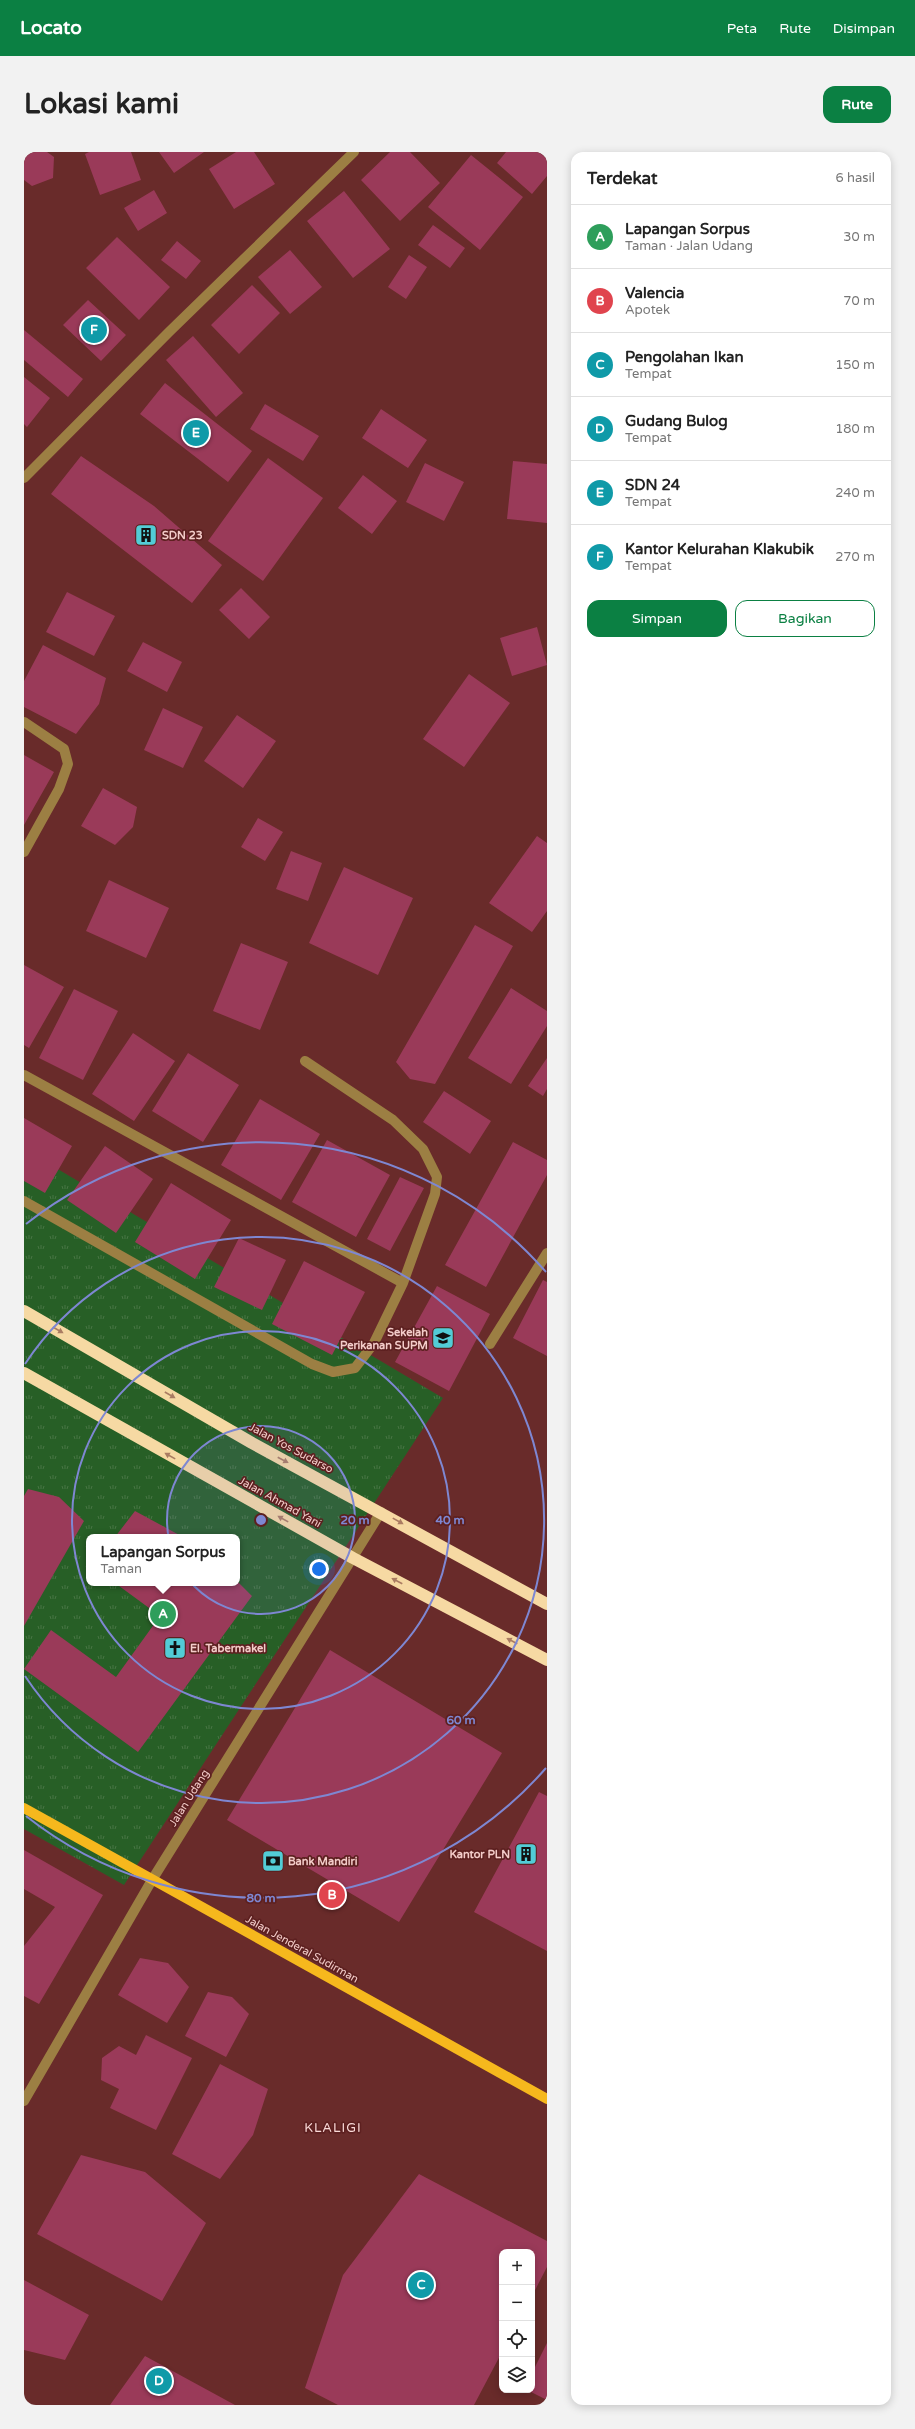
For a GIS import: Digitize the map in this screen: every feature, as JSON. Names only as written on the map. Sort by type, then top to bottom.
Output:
[{"type":"highway","name":"Jalan Yos Sudarso","points":[[24,1311],[252,1443],[381,1512],[547,1604]]},
{"type":"highway","name":"Jalan Ahmad Yani","points":[[24,1373],[353,1558],[547,1660]]},
{"type":"main road","name":"Jalan Jenderal Sudirman","points":[[24,1808],[547,2099]]},
{"type":"street","points":[[24,478],[169,332],[354,152]]},
{"type":"street","points":[[24,722],[64,749],[68,764],[59,789],[24,852]]},
{"type":"street","points":[[24,1201],[312,1364],[333,1372],[355,1368],[374,1343],[403,1283],[435,1194],[437,1177],[422,1150],[393,1120],[305,1061]]},
{"type":"street","points":[[24,1075],[403,1283]]},
{"type":"street","points":[[490,1344],[547,1253]]},
{"type":"street","name":"Jalan Udang","points":[[24,2101],[152,1880],[381,1512]]},
{"type":"green space","points":[[24,1149],[443,1398],[124,1885],[24,1829]]},
{"type":"building","points":[[24,152],[47,152],[54,157],[53,178],[32,186],[24,180]]},
{"type":"building","points":[[89,152],[131,152],[141,180],[100,195],[85,154]]},
{"type":"building","points":[[159,152],[204,152],[174,173]]},
{"type":"building","points":[[236,152],[254,152],[275,184],[234,209],[209,169]]},
{"type":"building","points":[[390,152],[410,152],[440,183],[400,221],[361,180]]},
{"type":"building","points":[[506,152],[539,152],[547,159],[547,176],[532,194],[497,163]]},
{"type":"building","points":[[471,155],[523,197],[480,250],[428,207]]},
{"type":"building","points":[[154,190],[167,213],[138,231],[124,208]]},
{"type":"building","points":[[344,191],[390,249],[353,278],[307,221]]},
{"type":"building","points":[[433,225],[465,248],[450,268],[418,245]]},
{"type":"building","points":[[117,237],[170,287],[139,320],[86,268]]},
{"type":"building","points":[[177,241],[201,261],[186,279],[161,260]]},
{"type":"building","points":[[290,250],[322,287],[290,314],[258,277]]},
{"type":"building","points":[[409,255],[427,267],[406,299],[388,287]]},
{"type":"building","points":[[252,285],[280,313],[239,354],[211,325]]},
{"type":"building","points":[[88,300],[126,335],[101,361],[63,325]]},
{"type":"building","points":[[24,330],[83,379],[68,397],[24,360]]},
{"type":"building","points":[[193,336],[243,393],[216,417],[166,360]]},
{"type":"building","points":[[24,377],[50,398],[27,427],[24,424]]},
{"type":"building","points":[[165,383],[252,451],[228,482],[140,414]]},
{"type":"building","points":[[265,404],[319,436],[303,461],[250,429]]},
{"type":"building","points":[[381,409],[427,440],[408,468],[362,438]]},
{"type":"building","name":"SDN 23","points":[[81,456],[154,506],[222,565],[192,603],[51,494]]},
{"type":"building","points":[[268,458],[323,498],[263,581],[208,541]]},
{"type":"building","points":[[513,461],[547,464],[547,523],[507,519]]},
{"type":"building","points":[[425,463],[464,482],[444,521],[406,502]]},
{"type":"building","points":[[363,475],[397,501],[372,534],[338,508]]},
{"type":"building","points":[[241,588],[270,617],[249,639],[219,610]]},
{"type":"building","points":[[67,592],[115,616],[94,656],[46,632]]},
{"type":"building","points":[[537,627],[547,665],[512,676],[500,638]]},
{"type":"building","points":[[143,642],[182,662],[167,692],[127,671]]},
{"type":"building","points":[[43,645],[106,678],[99,704],[76,734],[24,707],[24,681]]},
{"type":"building","points":[[469,674],[510,703],[464,767],[423,739]]},
{"type":"building","points":[[163,708],[203,727],[183,768],[144,750]]},
{"type":"building","points":[[237,715],[276,741],[243,788],[204,761]]},
{"type":"building","points":[[24,755],[54,772],[24,825]]},
{"type":"building","points":[[103,788],[137,807],[133,827],[115,845],[81,826]]},
{"type":"building","points":[[258,818],[283,832],[265,861],[241,847]]},
{"type":"building","points":[[537,836],[547,843],[547,911],[532,932],[489,903]]},
{"type":"building","points":[[291,851],[322,863],[308,901],[276,889]]},
{"type":"building","points":[[344,867],[413,898],[378,975],[309,943]]},
{"type":"building","points":[[109,880],[169,908],[146,958],[86,931]]},
{"type":"building","points":[[475,925],[513,946],[435,1084],[410,1079],[396,1062]]},
{"type":"building","points":[[241,943],[288,962],[260,1030],[213,1011]]},
{"type":"building","points":[[24,965],[64,987],[29,1048],[24,1045]]},
{"type":"building","points":[[511,988],[547,1011],[547,1026],[511,1084],[468,1058]]},
{"type":"building","points":[[74,989],[118,1011],[83,1080],[39,1058]]},
{"type":"building","points":[[133,1033],[175,1061],[134,1121],[92,1094]]},
{"type":"building","points":[[188,1053],[239,1085],[203,1142],[152,1111]]},
{"type":"building","points":[[547,1058],[547,1089],[543,1096],[528,1086]]},
{"type":"building","points":[[444,1091],[491,1121],[470,1154],[423,1122]]},
{"type":"building","points":[[260,1099],[320,1134],[281,1200],[221,1165]]},
{"type":"building","points":[[24,1118],[72,1146],[45,1193],[24,1181]]},
{"type":"building","points":[[327,1140],[390,1175],[356,1237],[292,1202]]},
{"type":"building","points":[[513,1142],[547,1160],[547,1175],[486,1287],[445,1265]]},
{"type":"building","points":[[105,1146],[153,1179],[116,1233],[67,1200]]},
{"type":"building","points":[[400,1177],[424,1188],[390,1251],[367,1239]]},
{"type":"building","points":[[171,1183],[231,1220],[195,1279],[135,1242]]},
{"type":"building","points":[[239,1238],[286,1260],[262,1310],[214,1287]]},
{"type":"building","points":[[304,1261],[365,1292],[332,1355],[272,1324]]},
{"type":"building","points":[[543,1280],[547,1282],[547,1356],[513,1338]]},
{"type":"building","name":"Sekelah Perikanan SUPM","points":[[437,1286],[490,1314],[449,1391],[395,1362]]},
{"type":"building","points":[[28,1489],[59,1497],[84,1521],[24,1626],[24,1496]]},
{"type":"building","points":[[135,1511],[177,1534],[117,1534]]},
{"type":"building","name":"El. Tabermakel","points":[[240,1584],[252,1596],[138,1752],[24,1669],[51,1630],[116,1677],[160,1616],[119,1586],[240,1586]]},
{"type":"building","points":[[330,1650],[502,1753],[399,1922],[227,1820]]},
{"type":"building","name":"Kantor PLN","points":[[539,1792],[547,1796],[547,1951],[474,1912]]},
{"type":"building","points":[[24,1850],[103,1895],[39,2004],[24,1996],[24,1946],[55,1907],[24,1889]]},
{"type":"building","points":[[140,1958],[168,1963],[189,1987],[167,2023],[118,1995]]},
{"type":"building","points":[[208,1992],[232,1997],[249,2014],[226,2057],[185,2036]]},
{"type":"building","points":[[146,2035],[192,2058],[156,2130],[110,2108],[119,2089],[101,2080],[102,2058],[119,2046],[136,2055]]},
{"type":"building","points":[[220,2064],[268,2089],[253,2135],[220,2179],[172,2154]]},
{"type":"building","points":[[81,2155],[145,2172],[206,2223],[162,2301],[37,2234]]},
{"type":"building","points":[[419,2174],[547,2241],[547,2267],[535,2290],[535,2249],[499,2249],[499,2358],[474,2405],[338,2405],[305,2388],[343,2275]]},
{"type":"building","points":[[24,2280],[89,2315],[65,2360],[24,2350]]},
{"type":"building","points":[[547,2343],[547,2400],[533,2393],[535,2393],[535,2367]]},
{"type":"building","points":[[145,2356],[235,2405],[110,2405]]},
{"type":"place","name":"Kantor Kelurahan Klakubik","points":[[94,330]]},
{"type":"place","name":"SDN 24","points":[[196,433]]},
{"type":"place","name":"SDN 23","points":[[146,535]]},
{"type":"place","name":"Sekelah Perikanan SUPM","points":[[443,1338]]},
{"type":"place","name":"Lapangan Sorpus","points":[[163,1614]]},
{"type":"place","name":"El. Tabermakel","points":[[175,1648]]},
{"type":"place","name":"Kantor PLN","points":[[526,1854]]},
{"type":"place","name":"Bank Mandiri","points":[[273,1861]]},
{"type":"place","name":"Valencia","points":[[332,1895]]},
{"type":"place","name":"Pengolahan Ikan","points":[[421,2285]]},
{"type":"place","name":"Gudang Bulog","points":[[159,2381]]},
{"type":"district","name":"KLALIGI","points":[[333,2128]]}]
